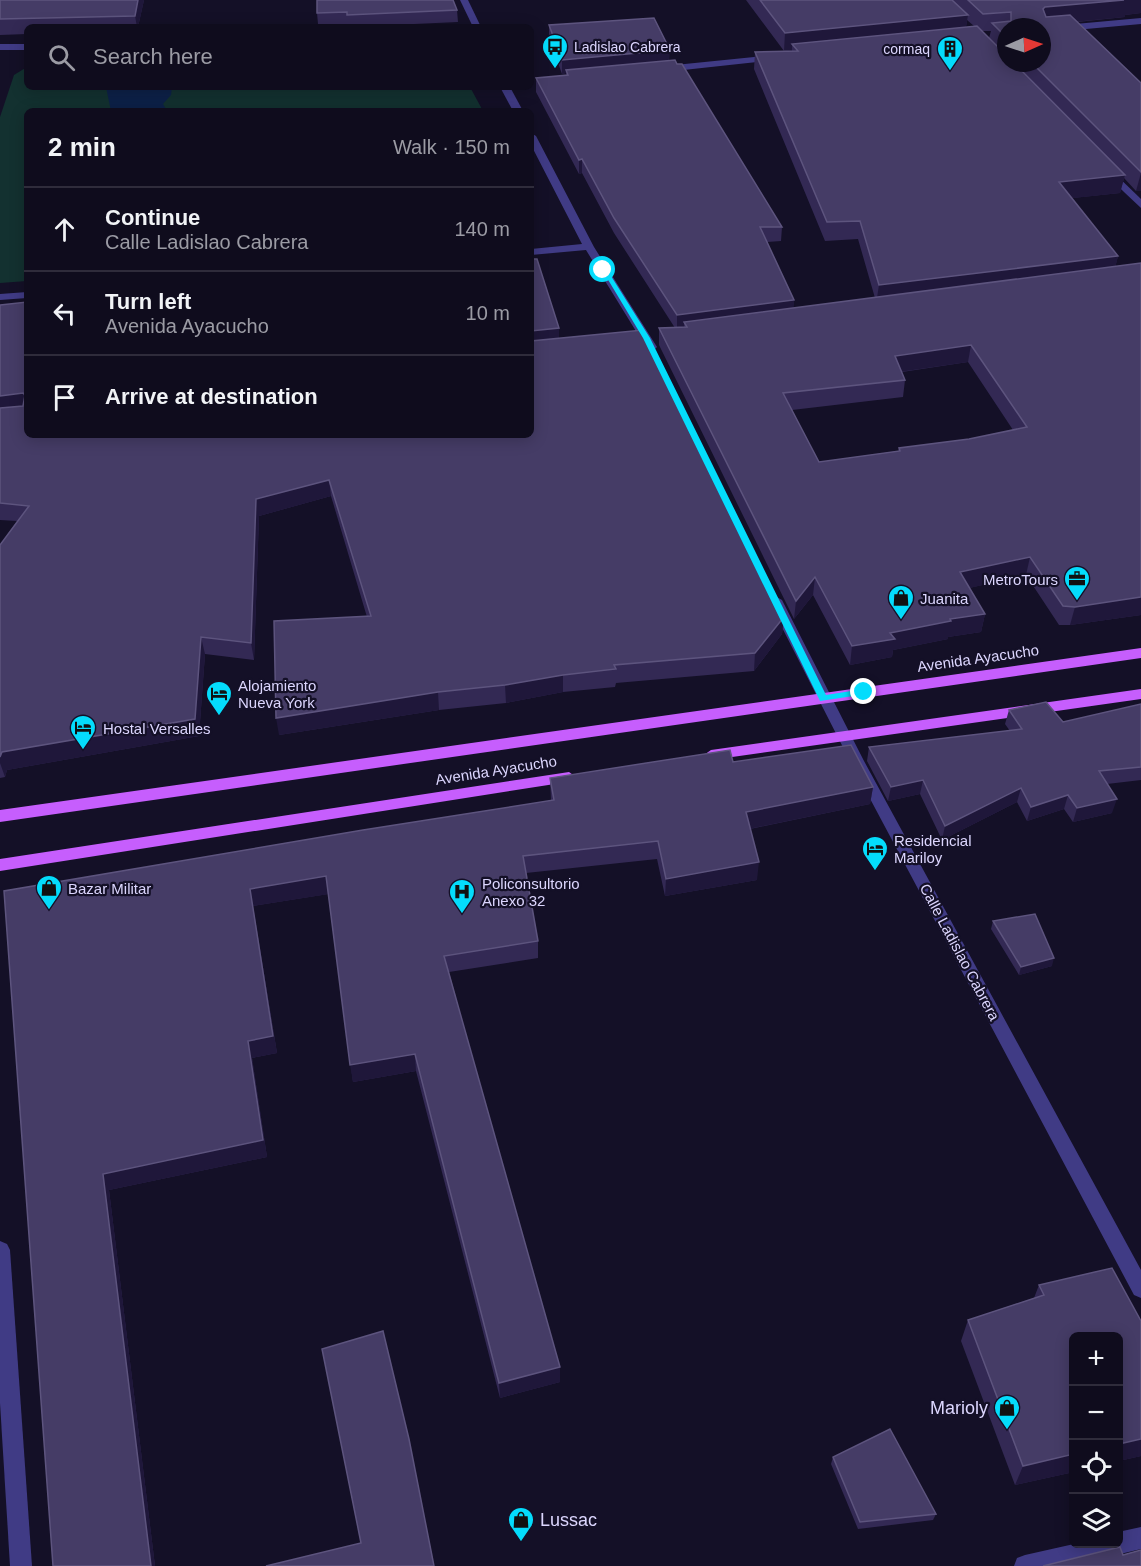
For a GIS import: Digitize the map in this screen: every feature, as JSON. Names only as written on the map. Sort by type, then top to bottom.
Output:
[{"type":"main road","name":"Avenida Ayacucho","points":[[0,816],[1141,653]]},
{"type":"main road","points":[[691,758],[1141,694]]},
{"type":"main road","name":"Avenida Ayacucho","points":[[0,865],[585,774]]},
{"type":"street","points":[[464,0],[476,24]]},
{"type":"street","points":[[1051,29],[1141,21]]},
{"type":"street","points":[[0,47],[24,47]]},
{"type":"street","points":[[660,69],[788,57]]},
{"type":"street","points":[[507,90],[516,108]]},
{"type":"street","points":[[534,142],[588,247],[647,338],[657,359]]},
{"type":"street","points":[[1100,163],[1141,206]]},
{"type":"street","points":[[534,252],[588,247]]},
{"type":"street","points":[[0,297],[24,295]]},
{"type":"street","name":"Calle Ladislao Cabrera","points":[[771,592],[823,698],[1141,1289]]},
{"type":"street","points":[[0,1250],[21,1566]]},
{"type":"street","points":[[1123,1542],[1141,1538]]},
{"type":"street","points":[[1025,1566],[1098,1548]]},
{"type":"green space","points":[[24,69],[24,90],[472,90],[481,108],[24,108],[24,281],[0,283],[0,117],[14,75]]},
{"type":"water","points":[[107,90],[172,90],[171,95],[163,104],[165,108],[110,108]]},
{"type":"building","points":[[0,0],[138,0],[135,16],[0,19]]},
{"type":"building","points":[[317,0],[453,0],[457,10],[347,15],[347,12],[317,13]]},
{"type":"building","points":[[760,0],[952,0],[968,15],[785,33]]},
{"type":"building","points":[[968,0],[1124,0],[1043,9],[1046,17],[1070,15],[1141,83],[1141,172],[1041,72],[1051,72],[1051,18],[1011,18],[1011,12],[983,14]]},
{"type":"building","points":[[654,18],[670,50],[562,60],[549,25]]},
{"type":"building","points":[[977,26],[997,46],[997,72],[1023,72],[1125,175],[1059,182],[1118,256],[879,285],[860,221],[827,222],[755,52],[798,51],[792,44]]},
{"type":"building","points":[[675,60],[677,64],[682,64],[782,227],[760,227],[794,300],[677,315],[614,218],[582,159],[579,160],[536,78],[568,75],[566,70]]},
{"type":"building","points":[[534,259],[537,259],[559,328],[534,331]]},
{"type":"building","points":[[1141,263],[1141,597],[1075,607],[1063,606],[1030,557],[960,572],[985,614],[950,619],[951,621],[890,633],[895,639],[852,646],[815,577],[796,601],[659,328],[687,327],[684,322]],"holes":[[[971,345],[1027,427],[969,439],[899,448],[900,451],[819,462],[783,393],[905,380],[895,356]]]},
{"type":"building","points":[[24,302],[24,394],[0,396],[0,305]]},
{"type":"building","points":[[643,330],[784,617],[755,653],[614,665],[616,669],[438,692],[276,718],[274,621],[371,616],[329,480],[256,499],[251,643],[201,637],[195,719],[2,752],[0,757],[0,545],[29,506],[0,503],[0,408],[23,406],[24,400],[24,438],[534,438],[534,341]]},
{"type":"building","points":[[1046,702],[1063,722],[1141,704],[1141,767],[1099,771],[1117,799],[1077,808],[1068,795],[1031,807],[1021,788],[945,826],[923,780],[891,787],[869,747],[1022,729],[1009,710]]},
{"type":"building","points":[[851,745],[873,787],[746,812],[759,862],[666,879],[658,841],[523,856],[538,941],[444,956],[560,1367],[499,1383],[415,1054],[350,1065],[326,876],[250,889],[273,1036],[248,1041],[263,1140],[103,1174],[151,1566],[53,1566],[4,891],[554,800],[550,778],[730,750],[733,762]]},
{"type":"building","points":[[1035,914],[1054,958],[1021,967],[993,921]]},
{"type":"building","points":[[1112,1268],[1141,1321],[1141,1439],[1123,1443],[1123,1332],[1069,1332],[1069,1455],[1023,1466],[968,1320],[1044,1295],[1039,1285]]},
{"type":"building","points":[[383,1331],[409,1439],[434,1566],[266,1566],[361,1543],[322,1349]]},
{"type":"building","points":[[890,1429],[936,1514],[860,1522],[833,1457]]},
{"type":"building","points":[[1116,1548],[1120,1548],[1123,1555],[1141,1550],[1141,1566],[1043,1566]]},
{"type":"place","name":"Ladislao Cabrera","points":[[555,70]]},
{"type":"place","name":"cormaq","points":[[950,72]]},
{"type":"place","name":"MetroTours","points":[[1077,602]]},
{"type":"place","name":"Juanita","points":[[901,621]]},
{"type":"place","name":"Alojamiento Nueva York","points":[[219,717]]},
{"type":"place","name":"Hostal Versalles","points":[[83,751]]},
{"type":"place","name":"Residencial Mariloy","points":[[875,872]]},
{"type":"place","name":"Bazar Militar","points":[[49,911]]},
{"type":"place","name":"Policonsultorio Anexo 32","points":[[462,915]]},
{"type":"place","name":"Marioly","points":[[1007,1431]]},
{"type":"place","name":"Lussac","points":[[521,1543]]},
{"type":"route","points":[[603,270],[647,338],[823,698],[864,692]]}]
